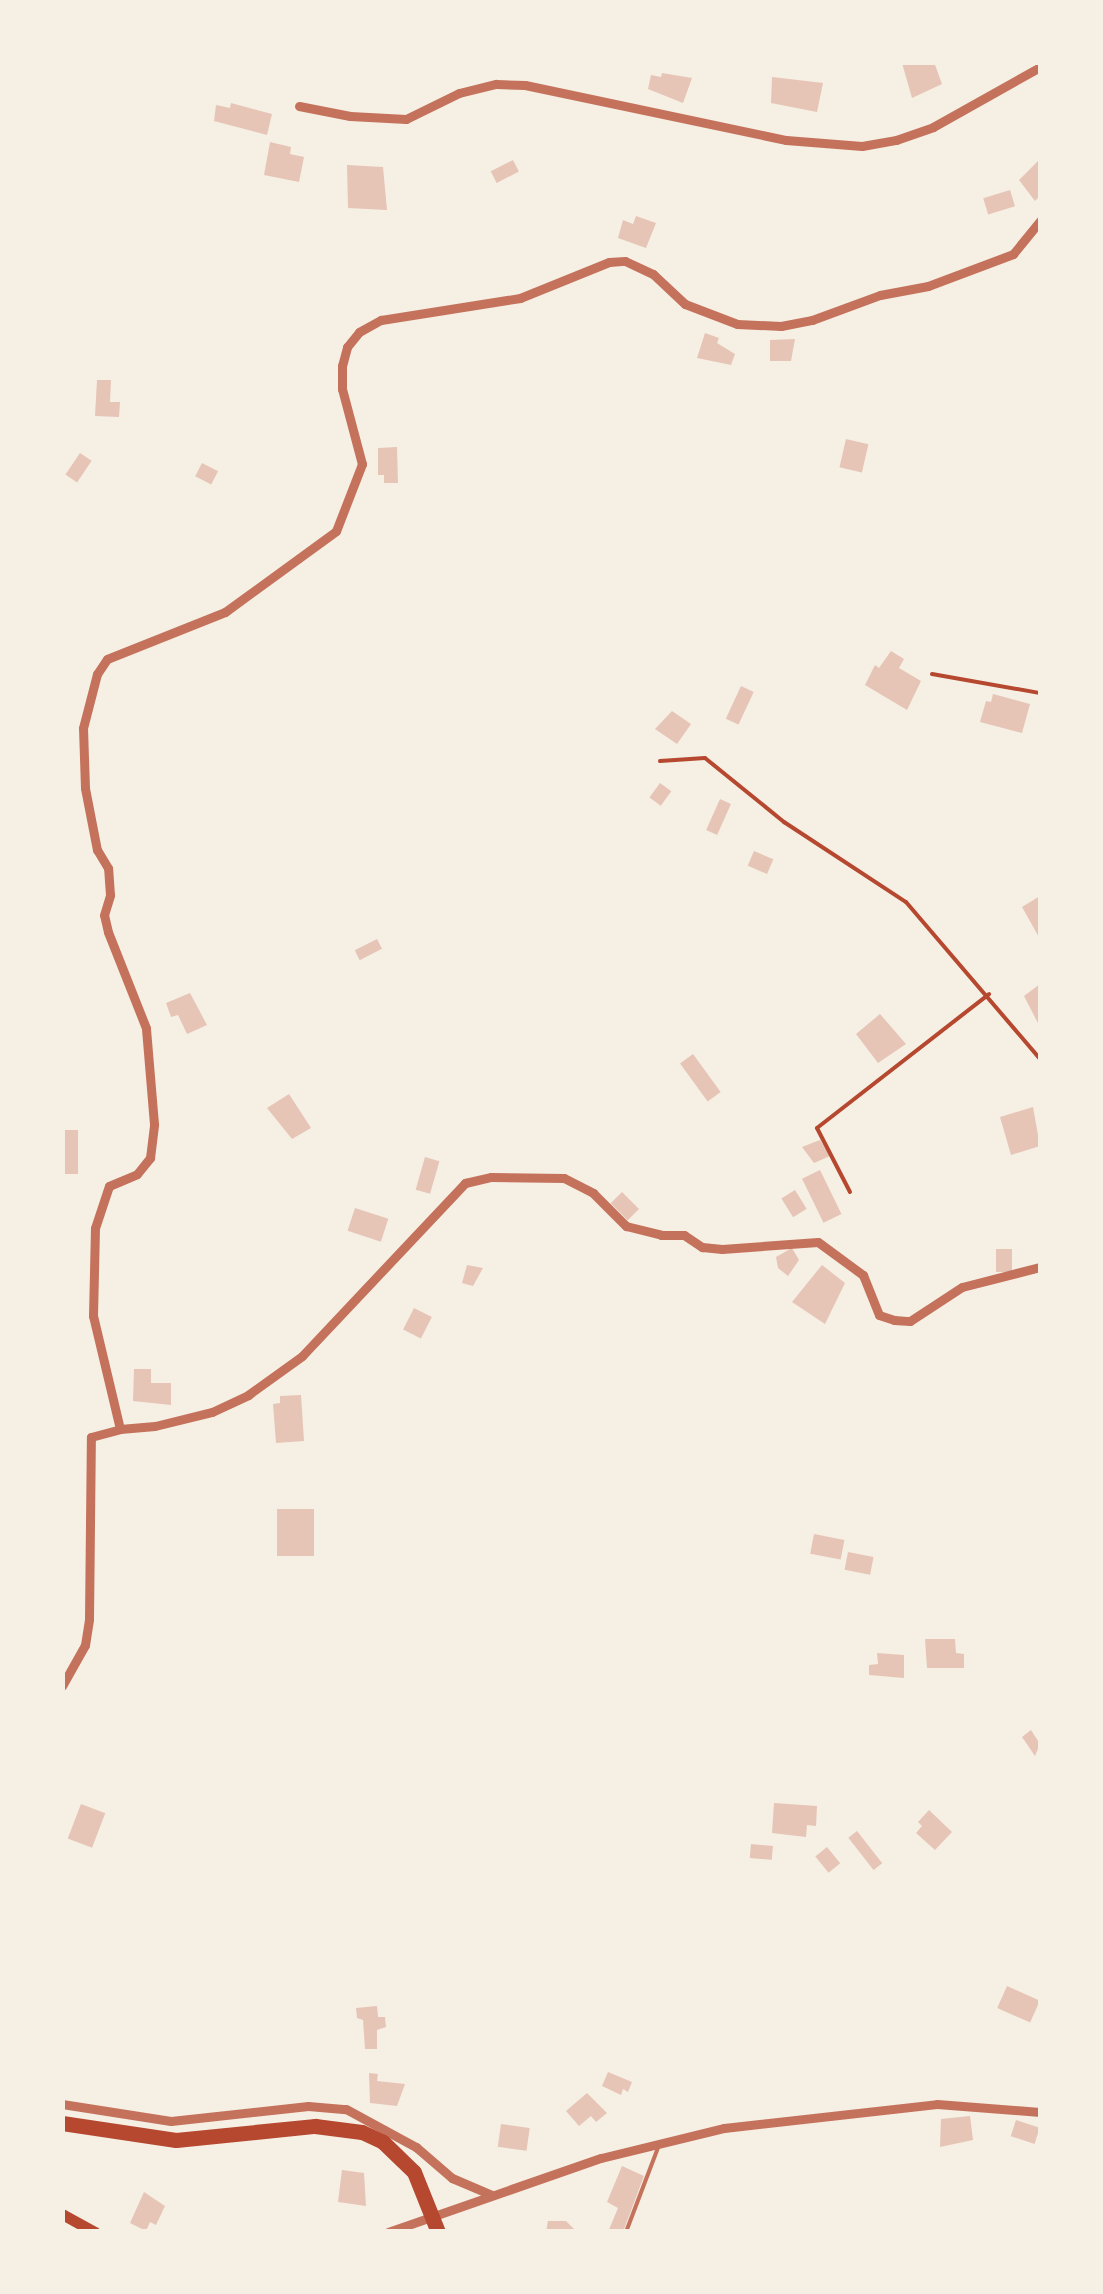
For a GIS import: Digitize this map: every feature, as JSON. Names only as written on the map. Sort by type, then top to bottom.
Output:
[{"type":"highway","points":[[62,2123],[176,2140],[315,2126],[362,2132],[384,2142],[414,2172],[438,2232]]},
{"type":"main road","points":[[62,2214],[95,2232]]},
{"type":"street","points":[[299,106],[350,116],[406,119],[432,110],[460,93],[496,84],[525,84],[786,140],[862,146],[896,140],[932,127],[1040,67]]},
{"type":"street","points":[[120,1428],[93,1316],[95,1228],[109,1186],[137,1174],[150,1158],[154,1124],[146,1028],[108,932],[104,915],[110,895],[108,868],[97,850],[85,788],[83,728],[97,674],[108,660],[224,612],[336,531],[362,464],[342,388],[342,366],[347,347],[358,332],[382,320],[520,298],[609,262],[625,261],[653,274],[685,304],[737,324],[781,326],[812,320],[880,295],[928,286],[1013,254],[1040,221]]},
{"type":"street","points":[[62,1686],[85,1646],[90,1619],[91,1436],[212,1412],[248,1395],[302,1356],[465,1183],[490,1177],[564,1178],[593,1193],[626,1226],[661,1236],[684,1235],[702,1246],[722,1249],[818,1242],[862,1275],[879,1315],[894,1320],[910,1321],[962,1287],[1040,1267]]},
{"type":"street","points":[[62,2104],[171,2121],[308,2106],[346,2109],[416,2148],[452,2178],[492,2195]]},
{"type":"street","points":[[388,2232],[454,2206],[659,2144],[750,2124],[937,2104],[1008,2106],[1040,2112]]},
{"type":"lane","points":[[626,2232],[659,2144]]},
{"type":"path","points":[[932,674],[1040,693]]},
{"type":"path","points":[[660,761],[705,758],[784,822],[906,902],[1040,1059]]},
{"type":"path","points":[[850,1192],[841,1167],[817,1128],[988,994]]},
{"type":"building","points":[[934,62],[942,84],[912,98],[902,63]]},
{"type":"building","points":[[662,73],[692,78],[683,103],[648,89],[651,75],[661,77]]},
{"type":"building","points":[[772,77],[823,83],[817,112],[771,103]]},
{"type":"building","points":[[231,103],[272,114],[267,135],[214,121],[216,105],[230,108]]},
{"type":"building","points":[[270,142],[291,147],[290,154],[304,157],[299,182],[264,175]]},
{"type":"building","points":[[1040,159],[1040,196],[1035,201],[1019,180]]},
{"type":"building","points":[[513,160],[519,172],[497,183],[491,171]]},
{"type":"building","points":[[347,165],[383,167],[387,210],[348,208]]},
{"type":"building","points":[[1010,190],[1015,206],[988,214],[983,198]]},
{"type":"building","points":[[636,216],[656,223],[646,248],[618,238],[623,220],[633,224]]},
{"type":"building","points":[[705,333],[719,338],[717,343],[735,354],[731,365],[697,358]]},
{"type":"building","points":[[795,339],[791,361],[770,361],[770,340]]},
{"type":"building","points":[[97,380],[111,380],[110,402],[120,402],[119,417],[95,416]]},
{"type":"building","points":[[846,439],[868,444],[862,472],[839,467]]},
{"type":"building","points":[[397,447],[398,483],[384,483],[384,475],[378,475],[378,448]]},
{"type":"building","points":[[80,453],[92,461],[77,482],[65,475]]},
{"type":"building","points":[[202,463],[218,471],[211,485],[195,476]]},
{"type":"building","points":[[891,651],[904,659],[899,668],[921,681],[907,710],[865,685],[875,665],[879,668]]},
{"type":"building","points":[[741,686],[754,692],[738,725],[726,719]]},
{"type":"building","points":[[993,694],[1030,704],[1022,733],[980,722],[986,701],[991,702]]},
{"type":"building","points":[[672,711],[691,724],[677,744],[655,729]]},
{"type":"building","points":[[660,783],[671,791],[661,806],[649,798]]},
{"type":"building","points":[[720,799],[731,804],[717,835],[706,830]]},
{"type":"building","points":[[754,851],[773,859],[767,874],[748,866]]},
{"type":"building","points":[[1040,896],[1040,939],[1022,907]]},
{"type":"building","points":[[377,939],[382,949],[360,960],[355,950]]},
{"type":"building","points":[[1040,984],[1040,1027],[1024,996]]},
{"type":"building","points":[[190,993],[207,1025],[187,1034],[178,1015],[171,1017],[166,1003]]},
{"type":"building","points":[[880,1014],[906,1044],[878,1063],[856,1034]]},
{"type":"building","points":[[693,1054],[721,1092],[708,1101],[680,1063]]},
{"type":"building","points":[[289,1094],[311,1128],[292,1139],[267,1108]]},
{"type":"building","points":[[1033,1107],[1040,1146],[1011,1155],[1000,1117]]},
{"type":"building","points":[[62,1130],[78,1130],[78,1174],[62,1174]]},
{"type":"building","points":[[820,1140],[830,1156],[814,1163],[802,1147]]},
{"type":"building","points":[[425,1157],[439,1161],[430,1194],[416,1190]]},
{"type":"building","points":[[820,1170],[841,1214],[824,1223],[802,1179]]},
{"type":"building","points":[[795,1190],[807,1209],[793,1217],[781,1198]]},
{"type":"building","points":[[622,1192],[639,1209],[628,1220],[611,1203]]},
{"type":"building","points":[[355,1208],[388,1219],[381,1242],[348,1231]]},
{"type":"building","points":[[792,1248],[799,1260],[788,1276],[778,1268],[776,1257]]},
{"type":"building","points":[[996,1249],[1012,1249],[1012,1272],[996,1272]]},
{"type":"building","points":[[467,1265],[483,1268],[473,1286],[462,1283]]},
{"type":"building","points":[[822,1265],[845,1283],[825,1324],[792,1302]]},
{"type":"building","points":[[414,1308],[432,1317],[421,1338],[403,1329]]},
{"type":"building","points":[[134,1369],[151,1369],[151,1383],[171,1383],[171,1405],[133,1401]]},
{"type":"building","points":[[301,1395],[304,1441],[276,1443],[273,1404],[280,1403],[280,1396]]},
{"type":"building","points":[[277,1509],[314,1509],[314,1556],[277,1556]]},
{"type":"building","points":[[814,1534],[844,1540],[841,1560],[810,1554]]},
{"type":"building","points":[[848,1552],[874,1557],[870,1575],[845,1570]]},
{"type":"building","points":[[925,1639],[955,1639],[956,1653],[964,1654],[964,1668],[927,1668]]},
{"type":"building","points":[[877,1653],[904,1655],[904,1678],[869,1675],[869,1665],[878,1664]]},
{"type":"building","points":[[1031,1730],[1040,1744],[1035,1756],[1022,1737]]},
{"type":"building","points":[[774,1803],[817,1806],[816,1826],[807,1825],[806,1837],[772,1833]]},
{"type":"building","points":[[81,1804],[105,1813],[92,1848],[68,1839]]},
{"type":"building","points":[[929,1810],[952,1832],[935,1850],[916,1833],[922,1826],[918,1822]]},
{"type":"building","points":[[857,1831],[882,1863],[874,1870],[848,1838]]},
{"type":"building","points":[[751,1844],[773,1846],[772,1860],[750,1858]]},
{"type":"building","points":[[827,1847],[840,1863],[829,1873],[815,1856]]},
{"type":"building","points":[[1007,1986],[1040,2001],[1030,2023],[997,2008]]},
{"type":"building","points":[[377,2006],[378,2017],[385,2017],[386,2027],[377,2030],[377,2049],[365,2049],[363,2020],[357,2018],[356,2008]]},
{"type":"building","points":[[608,2072],[632,2082],[628,2092],[623,2089],[621,2095],[602,2086]]},
{"type":"building","points":[[369,2073],[378,2074],[377,2081],[405,2084],[397,2106],[370,2103]]},
{"type":"building","points":[[587,2093],[607,2113],[596,2122],[591,2116],[579,2126],[566,2111]]},
{"type":"building","points":[[970,2116],[973,2140],[940,2147],[941,2119]]},
{"type":"building","points":[[1016,2120],[1040,2128],[1035,2144],[1011,2136]]},
{"type":"building","points":[[501,2124],[530,2128],[527,2151],[498,2147]]},
{"type":"building","points":[[622,2166],[644,2176],[623,2232],[608,2232],[618,2208],[607,2202]]},
{"type":"building","points":[[342,2170],[364,2173],[366,2206],[338,2202]]},
{"type":"building","points":[[144,2192],[165,2206],[156,2225],[150,2222],[146,2231],[130,2223]]},
{"type":"building","points":[[548,2221],[566,2221],[577,2232],[546,2232]]}]
